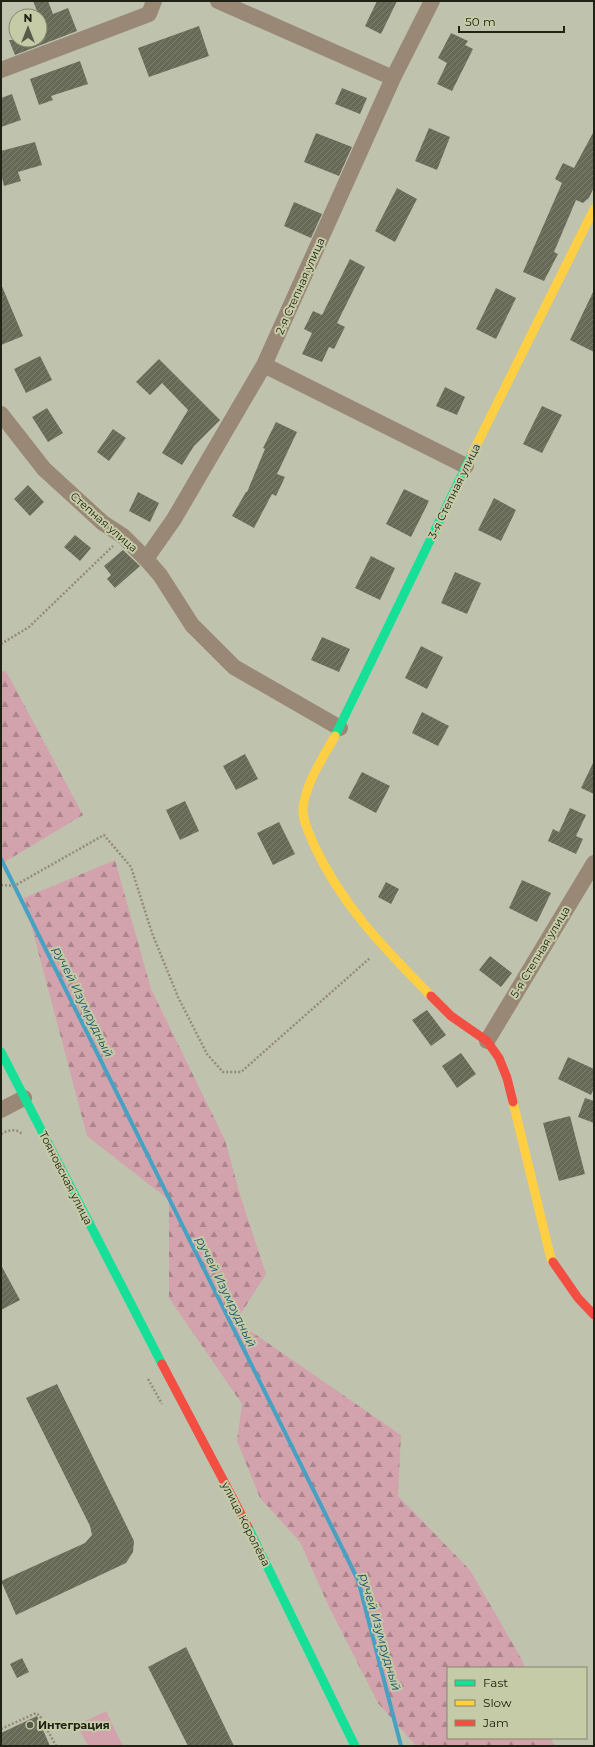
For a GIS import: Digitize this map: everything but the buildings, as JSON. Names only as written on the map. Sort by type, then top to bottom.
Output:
[{"type":"street","points":[[1,70],[149,14],[154,1]]},
{"type":"street","points":[[218,1],[393,78]]},
{"type":"street","name":"2-я Степная улица","points":[[146,559],[174,519],[264,365],[393,78],[432,1]]},
{"type":"street","name":"3-я Степная улица","points":[[487,1041],[451,1016],[383,947],[361,922],[325,869],[305,824],[303,810],[305,798],[314,775],[340,728],[466,466],[594,208]]},
{"type":"street","points":[[264,365],[466,466]]},
{"type":"street","name":"Степная улица","points":[[1,414],[44,469],[103,523],[123,536],[146,559],[160,575],[192,625],[234,667],[340,728]]},
{"type":"street","name":"5-я Степная улица","points":[[487,1041],[594,864]]},
{"type":"street","points":[[487,1041],[499,1058],[507,1078],[551,1259],[578,1298],[594,1315]]},
{"type":"street","name":"Тояновская улица","points":[[1,1052],[131,1304]]},
{"type":"street","points":[[1,1110],[24,1098]]},
{"type":"street","name":"улица Королёва","points":[[131,1304],[253,1536],[355,1746]]},
{"type":"path","points":[[1,644],[29,627],[123,536]]},
{"type":"path","points":[[1,885],[14,886],[104,835],[131,867],[152,933],[178,997],[207,1054],[223,1072],[241,1072],[383,947]]},
{"type":"path","points":[[1,1729],[36,1713],[40,1716],[56,1746]]},
{"type":"green space","points":[[6,671],[83,815],[1,864],[1,672]]},
{"type":"green space","points":[[115,860],[151,989],[225,1140],[241,1198],[266,1274],[236,1321],[401,1435],[398,1496],[470,1570],[521,1658],[525,1667],[447,1667],[447,1739],[551,1739],[554,1746],[416,1746],[378,1703],[329,1607],[300,1542],[260,1498],[237,1441],[242,1404],[169,1298],[169,1200],[87,1136],[24,898]]},
{"type":"green space","points":[[106,1711],[123,1746],[88,1746],[77,1725]]},
{"type":"waterway","name":"ручей Изумрудный","points":[[1,859],[358,1580],[401,1746]]},
{"type":"traffic: fast","points":[[335,736],[472,454]]},
{"type":"traffic: fast","points":[[1,1052],[162,1364]]},
{"type":"traffic: fast","points":[[248,1527],[355,1746]]},
{"type":"traffic: slow","points":[[472,454],[594,209]]},
{"type":"traffic: slow","points":[[335,736],[311,780],[305,798],[303,812],[306,826],[324,866],[337,887],[365,925],[431,996]]},
{"type":"traffic: slow","points":[[513,1102],[551,1259],[553,1262]]},
{"type":"traffic: jam","points":[[431,996],[451,1016],[487,1041],[499,1058],[507,1078],[513,1102]]},
{"type":"traffic: jam","points":[[553,1262],[578,1298],[594,1315]]},
{"type":"traffic: jam","points":[[162,1364],[248,1527]]},
{"type":"place","name":"Интеграция","points":[[30,1725]]}]
